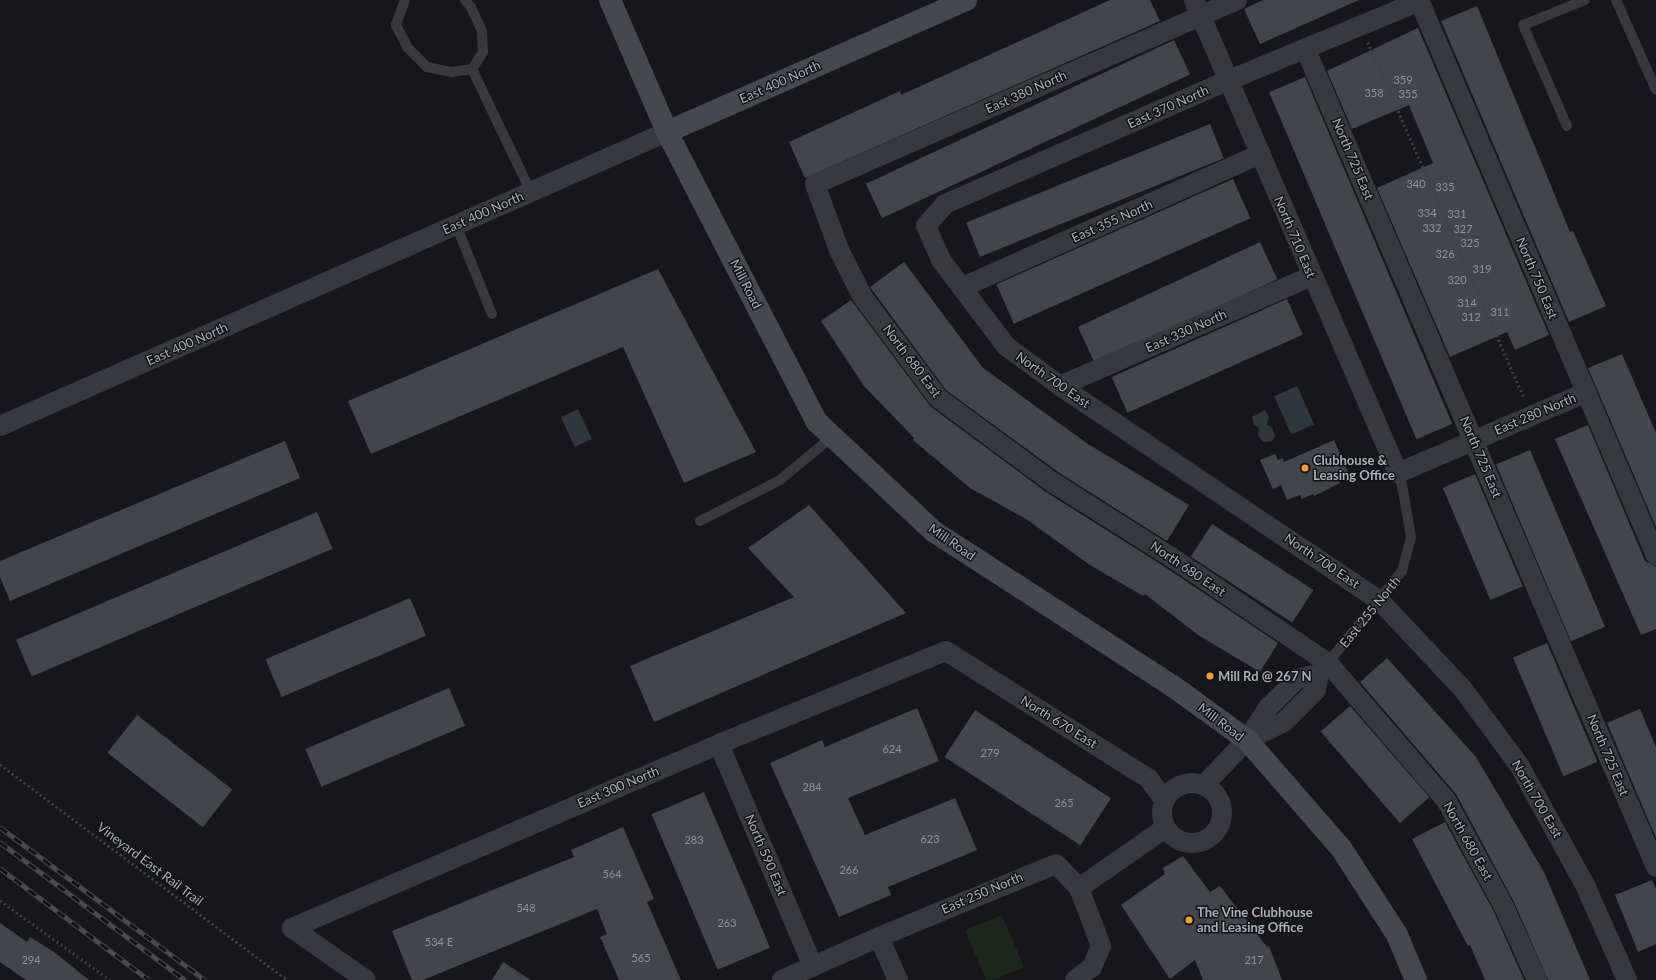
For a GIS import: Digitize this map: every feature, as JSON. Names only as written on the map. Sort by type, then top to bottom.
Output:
[{"type":"main road","name":"Mill Road","points":[[610,0],[667,132],[816,421],[933,531],[1174,687],[1246,740],[1341,848],[1397,935],[1416,980]]},
{"type":"main road","name":"East 400 North","points":[[667,132],[966,0]]},
{"type":"street","name":"East 380 North","points":[[815,184],[1197,8],[1238,0]]},
{"type":"street","name":"East 370 North","points":[[926,226],[945,204],[1229,80],[1419,0]]},
{"type":"street","name":"North 750 East","points":[[1419,0],[1585,393],[1656,556]]},
{"type":"street","name":"North 710 East","points":[[1197,8],[1398,473]]},
{"type":"street","name":"North 725 East","points":[[1305,48],[1656,866]]},
{"type":"street","name":"East 400 North","points":[[0,426],[667,132]]},
{"type":"street","name":"East 355 North","points":[[963,287],[1260,154]]},
{"type":"street","name":"North 680 East","points":[[815,184],[839,250],[862,296],[938,398],[1052,482],[1171,557],[1324,669],[1446,800],[1504,907],[1537,980]]},
{"type":"street","name":"North 700 East","points":[[926,226],[941,260],[963,287],[1006,346],[1060,386],[1379,600],[1462,688],[1519,764],[1585,885],[1627,980]]},
{"type":"street","name":"East 330 North","points":[[1060,386],[1312,276]]},
{"type":"street","name":"East 280 North","points":[[1398,473],[1585,393]]},
{"type":"street","name":"East 300 North","points":[[366,980],[292,928],[719,744],[946,651]]},
{"type":"street","name":"North 670 East","points":[[946,651],[1149,779],[1164,800]]},
{"type":"street","name":"East 255 North","points":[[1246,740],[1284,722],[1316,690],[1324,669]]},
{"type":"street","points":[[1204,785],[1246,740]]},
{"type":"street","name":"North 590 East","points":[[719,744],[813,967]]},
{"type":"street","points":[[1195,782],[1204,785],[1213,790],[1220,799],[1222,820],[1218,829],[1210,837],[1190,843],[1180,841],[1165,828],[1162,814],[1164,800],[1170,792],[1181,785],[1195,782]]},
{"type":"street","points":[[1075,980],[1092,967],[1101,946],[1079,888],[1165,828]]},
{"type":"street","name":"East 250 North","points":[[782,980],[879,937],[1056,864],[1079,888]]},
{"type":"street","points":[[879,937],[898,980]]},
{"type":"lane","points":[[404,0],[396,25],[407,48],[427,67],[451,72],[472,69],[483,52],[482,31],[471,7],[465,0]]},
{"type":"lane","points":[[1567,126],[1523,25],[1585,0]]},
{"type":"lane","points":[[1616,0],[1656,90]]},
{"type":"lane","points":[[472,69],[531,192]]},
{"type":"lane","points":[[456,225],[492,314]]},
{"type":"lane","points":[[700,522],[780,480],[833,436]]},
{"type":"lane","name":"East 255 North","points":[[1324,669],[1402,571],[1411,537],[1402,485],[1398,473]]},
{"type":"path","points":[[1361,25],[1532,415]]},
{"type":"path","name":"Vineyard East Rail Trail","points":[[0,764],[288,980]]},
{"type":"path","points":[[0,900],[110,980]]},
{"type":"shaded area","points":[[1297,386],[1314,424],[1291,435],[1274,396]]},
{"type":"shaded area","points":[[578,409],[592,439],[575,447],[561,417]]},
{"type":"shaded area","points":[[1265,410],[1269,416],[1267,425],[1272,427],[1275,436],[1272,441],[1263,442],[1258,435],[1259,428],[1254,425],[1252,417]]},
{"type":"shaded area","points":[[1002,915],[1024,967],[993,980],[986,980],[965,930]]},
{"type":"building","points":[[1110,0],[1150,0],[1160,21],[805,178],[789,142],[900,91],[901,95]]},
{"type":"building","points":[[1263,0],[1359,0],[1260,44],[1244,9]]},
{"type":"building","points":[[1477,6],[1570,232],[1573,231],[1606,306],[1569,322],[1441,21]]},
{"type":"building","points":[[1418,28],[1549,335],[1515,350],[1507,332],[1450,357],[1377,188],[1433,163],[1409,105],[1352,129],[1327,71]]},
{"type":"building","points":[[1174,40],[1190,74],[882,218],[866,184]]},
{"type":"building","points":[[1305,77],[1452,424],[1416,439],[1269,92]]},
{"type":"building","points":[[1210,124],[1224,158],[980,257],[966,223]]},
{"type":"building","points":[[1233,179],[1250,218],[1014,324],[996,284]]},
{"type":"building","points":[[1260,242],[1277,279],[1095,364],[1078,327]]},
{"type":"building","points":[[904,262],[983,368],[1088,444],[1189,505],[1167,541],[1058,472],[946,390],[870,287]]},
{"type":"building","points":[[658,269],[756,452],[684,483],[623,347],[371,454],[348,401]]},
{"type":"building","points":[[1287,299],[1303,335],[1127,413],[1112,377]]},
{"type":"building","points":[[851,300],[931,407],[1046,492],[1165,567],[1278,643],[1260,672],[1198,635],[1145,594],[1143,596],[1090,565],[1026,519],[970,488],[913,440],[914,438],[864,386],[821,321]]},
{"type":"building","points":[[1622,354],[1656,433],[1656,527],[1588,368]]},
{"type":"building","points":[[1588,425],[1645,561],[1656,567],[1656,629],[1641,635],[1555,439]]},
{"type":"building","name":"Clubhouse & Leasing Office","points":[[1334,440],[1349,474],[1338,479],[1340,483],[1314,496],[1313,494],[1302,499],[1300,495],[1287,500],[1281,485],[1273,489],[1260,460],[1275,454],[1278,460],[1282,458],[1284,462]]},
{"type":"building","points":[[285,441],[300,478],[10,601],[0,577],[0,561]]},
{"type":"building","points":[[1530,450],[1605,627],[1571,641],[1496,464]]},
{"type":"building","points":[[1475,474],[1523,586],[1490,600],[1443,488]]},
{"type":"building","points":[[809,505],[906,613],[654,722],[630,666],[794,597],[748,548]]},
{"type":"building","points":[[317,512],[333,549],[32,677],[16,640]]},
{"type":"building","points":[[1212,524],[1313,590],[1292,623],[1191,557]]},
{"type":"building","points":[[410,598],[426,636],[282,697],[265,659]]},
{"type":"building","points":[[1547,643],[1597,762],[1563,776],[1513,657]]},
{"type":"building","points":[[1387,658],[1476,757],[1544,872],[1590,980],[1548,980],[1514,902],[1456,794],[1360,682]]},
{"type":"building","points":[[449,688],[465,726],[321,787],[305,749]]},
{"type":"building","points":[[1350,706],[1429,797],[1400,823],[1321,732]]},
{"type":"building","points":[[917,708],[939,761],[848,798],[865,835],[955,798],[977,850],[888,887],[891,895],[839,917],[770,763],[822,740],[825,747]]},
{"type":"building","points":[[1640,709],[1656,747],[1656,838],[1607,723]]},
{"type":"building","points":[[975,710],[1111,798],[1080,845],[945,757]]},
{"type":"building","points":[[137,715],[232,789],[203,827],[107,753]]},
{"type":"building","points":[[704,792],[770,948],[718,970],[652,814]]},
{"type":"building","points":[[1445,822],[1494,912],[1524,980],[1485,980],[1470,945],[1468,946],[1412,839]]},
{"type":"building","points":[[623,827],[654,899],[647,902],[681,980],[619,980],[600,937],[607,934],[597,909],[423,980],[412,980],[392,931],[574,857],[571,850]]},
{"type":"building","name":"The Vine Clubhouse and Leasing Office","points":[[1183,856],[1210,892],[1220,886],[1267,947],[1269,946],[1282,980],[1203,980],[1195,960],[1170,979],[1121,905],[1165,874],[1163,868]]},
{"type":"building","points":[[1652,880],[1656,889],[1656,944],[1638,952],[1615,895]]},
{"type":"building","points":[[0,923],[27,942],[30,937],[54,952],[89,980],[26,980],[0,962]]},
{"type":"building","points":[[503,962],[531,980],[492,980]]},
{"type":"railway","points":[[0,827],[205,980]]},
{"type":"railway","points":[[0,842],[185,980]]},
{"type":"railway","points":[[0,868],[149,980]]},
{"type":"place","name":"Clubhouse & Leasing Office","points":[[1305,468]]},
{"type":"place","name":"Mill Rd @ 267 N","points":[[1210,676]]},
{"type":"place","name":"The Vine Clubhouse and Leasing Office","points":[[1189,920]]}]
